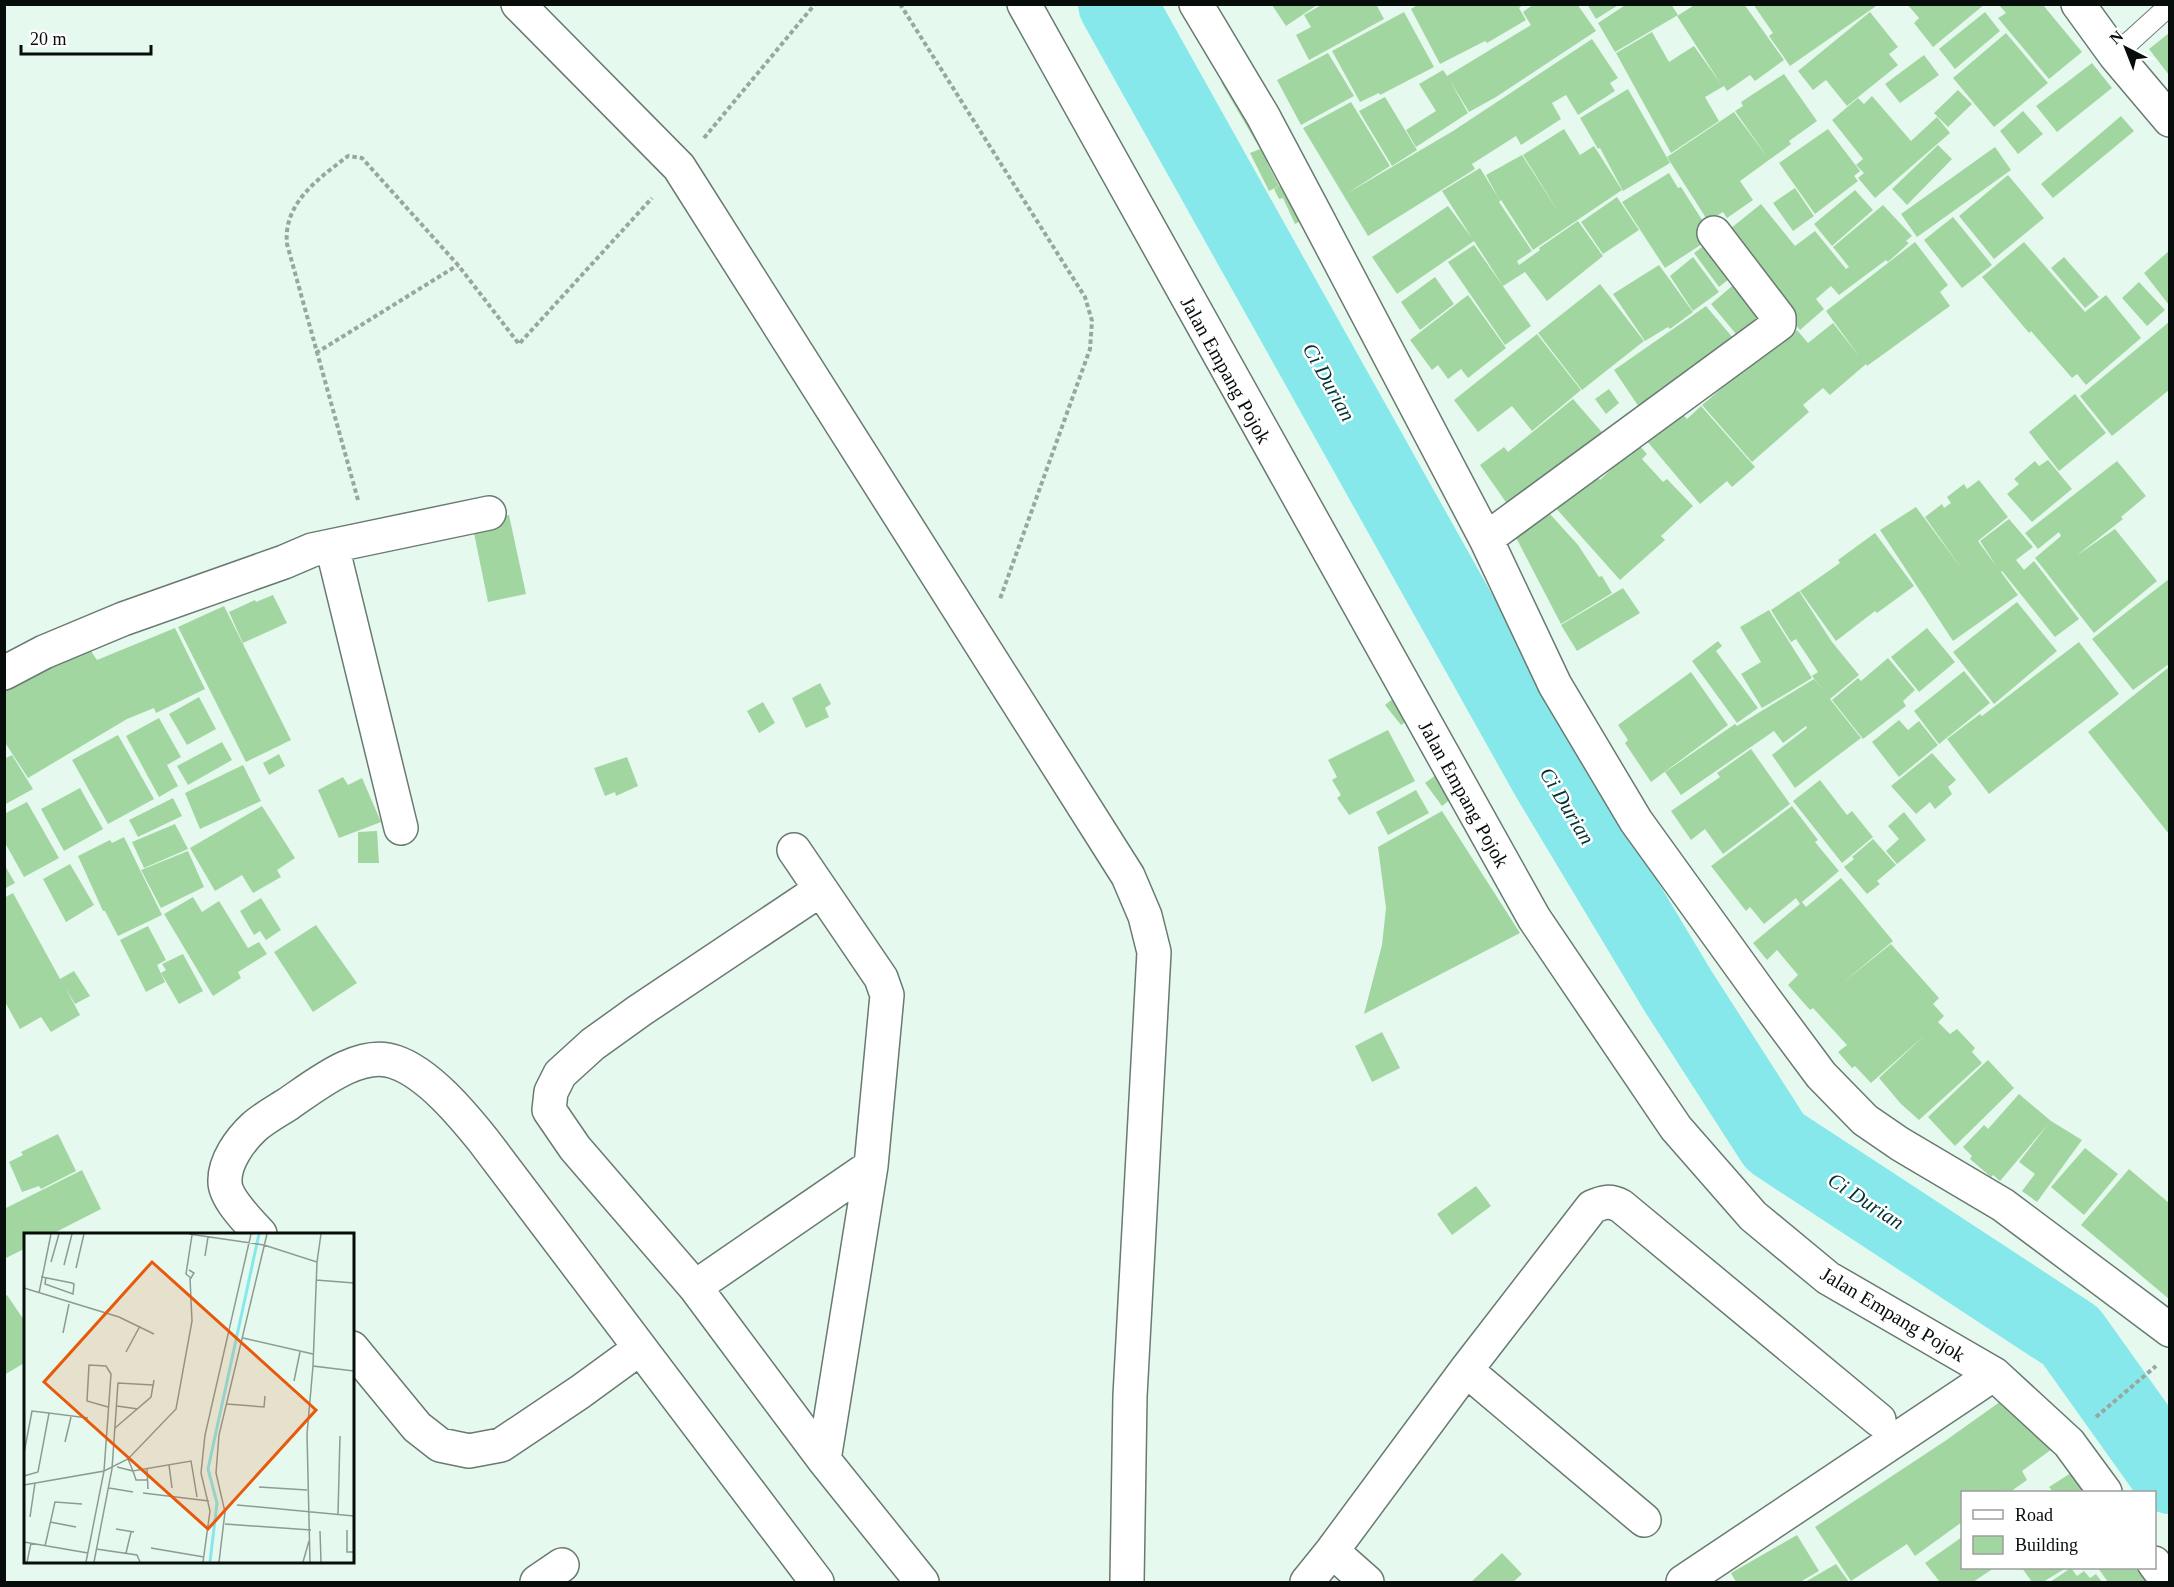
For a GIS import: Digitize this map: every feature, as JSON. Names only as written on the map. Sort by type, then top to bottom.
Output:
[{"type":"street","points":[[518,4],[679,167],[1128,876],[1146,916],[1154,952],[1130,1396],[1127,1582]]},
{"type":"street","name":"Jalan Empang Pojok","points":[[1023,4],[1534,918],[1676,1128],[1753,1216],[1828,1278],[1994,1374],[2070,1443],[2104,1491]]},
{"type":"street","points":[[1196,4],[1263,116],[1486,539],[1555,685],[1636,821],[1821,1075],[1865,1120],[1900,1144],[2003,1205],[2169,1330]]},
{"type":"street","points":[[2078,4],[2115,55],[2169,120]]},
{"type":"street","points":[[1486,539],[1779,324],[1779,318],[1714,232]]},
{"type":"street","points":[[4,673],[44,652],[123,619],[312,550],[489,513]]},
{"type":"street","points":[[332,546],[401,828]]},
{"type":"street","points":[[794,850],[881,978],[887,995],[871,1166],[824,1460]]},
{"type":"street","points":[[820,890],[593,1044],[560,1074],[551,1092],[549,1110],[575,1148],[695,1287],[824,1460],[922,1582]]},
{"type":"street","points":[[259,1233],[234,1203],[224,1185],[225,1168],[239,1144],[255,1126],[326,1078],[371,1059],[395,1061],[420,1076],[458,1109],[817,1582]]},
{"type":"street","points":[[695,1287],[871,1166]]},
{"type":"street","points":[[1307,1582],[1592,1206],[1612,1201],[1621,1206],[1879,1420]]},
{"type":"street","points":[[354,1350],[417,1427],[440,1445],[469,1451],[501,1445],[639,1349]]},
{"type":"street","points":[[1466,1370],[1644,1521]]},
{"type":"street","points":[[1683,1582],[1994,1374]]},
{"type":"street","points":[[1332,1551],[1366,1582]]},
{"type":"street","points":[[2156,1566],[2168,1582]]},
{"type":"lane","points":[[2115,55],[2169,5]]},
{"type":"path","points":[[900,4],[1085,297],[1092,321],[1090,349],[982,648]]},
{"type":"path","points":[[358,501],[316,353],[287,244],[285,228],[292,210],[318,179],[348,156],[362,158],[458,265],[519,344]]},
{"type":"path","points":[[316,353],[458,265]]},
{"type":"path","points":[[2103,1411],[2160,1362]]},
{"type":"building","points":[[1323,4],[1376,4],[1384,19],[1309,60],[1296,35],[1311,27],[1304,15]]},
{"type":"building","points":[[1419,4],[1524,4],[1519,8],[1526,20],[1487,43],[1485,41],[1440,64],[1411,9]]},
{"type":"building","points":[[1534,4],[1577,4],[1596,31],[1496,97],[1469,112],[1449,79],[1468,113],[1416,147],[1406,130],[1436,111],[1419,84],[1443,70],[1447,76],[1531,25],[1523,12]]},
{"type":"building","points":[[1587,4],[1620,4],[1596,19]]},
{"type":"building","points":[[1627,4],[1671,4],[1678,15],[1615,52],[1598,23]]},
{"type":"building","points":[[1696,4],[1744,4],[1784,60],[1755,81],[1750,75],[1727,91],[1724,86],[1705,97],[1719,121],[1671,153],[1616,53],[1652,32],[1669,62],[1694,46],[1721,84],[1677,16]]},
{"type":"building","points":[[1753,4],[1879,4],[1790,66],[1769,36],[1773,33]]},
{"type":"building","points":[[1907,4],[1985,4],[1933,47],[1914,23],[1919,18]]},
{"type":"building","points":[[1272,5],[1317,5],[1286,26]]},
{"type":"building","points":[[1999,5],[2043,5],[2082,52],[2049,79],[1998,18],[2006,13]]},
{"type":"building","points":[[1404,12],[1434,67],[1380,95],[1379,93],[1360,102],[1332,51]]},
{"type":"building","points":[[1870,12],[1898,47],[1889,54],[1898,65],[1847,106],[1826,80],[1813,90],[1798,71]]},
{"type":"building","points":[[1985,12],[2000,31],[1955,69],[1939,49]]},
{"type":"building","points":[[2006,33],[2048,83],[1994,127],[1953,78]]},
{"type":"building","points":[[2169,33],[2169,75],[2149,49]]},
{"type":"building","points":[[1592,39],[1618,78],[1610,83],[1615,91],[1578,115],[1566,95],[1552,103],[1561,119],[1521,145],[1516,136],[1472,164],[1475,169],[1368,236],[1303,128],[1351,102],[1390,166],[1346,194],[1453,131]]},
{"type":"building","points":[[1328,53],[1354,96],[1301,125],[1277,80]]},
{"type":"building","points":[[1924,55],[1939,75],[1900,103],[1885,84]]},
{"type":"building","points":[[2092,63],[2112,88],[2057,132],[2036,106]]},
{"type":"building","points":[[1236,74],[1281,154],[1267,162],[1279,186],[1269,191],[1250,153],[1260,149],[1221,82]]},
{"type":"building","points":[[1784,74],[1817,121],[1789,141],[1791,144],[1740,181],[1753,200],[1727,218],[1723,212],[1708,221],[1667,157],[1734,112],[1768,158],[1735,111],[1743,106],[1741,102]]},
{"type":"building","points":[[1628,89],[1670,163],[1623,191],[1600,148],[1598,149],[1580,118]]},
{"type":"building","points":[[1958,90],[1972,104],[1948,127],[1934,113]]},
{"type":"building","points":[[1872,96],[1911,141],[1937,117],[1950,133],[1875,198],[1858,178],[1864,173],[1856,165],[1863,159],[1832,120],[1858,98],[1864,104]]},
{"type":"building","points":[[1385,97],[1417,150],[1392,166],[1359,111]]},
{"type":"building","points":[[2023,111],[2043,134],[2018,154],[2000,131]]},
{"type":"building","points":[[2121,116],[2134,131],[2053,198],[2041,184]]},
{"type":"building","points":[[1564,129],[1580,155],[1594,146],[1622,190],[1533,250],[1501,200],[1499,202],[1532,251],[1517,261],[1519,265],[1578,221],[1603,256],[1547,301],[1525,272],[1503,286],[1474,241],[1397,294],[1372,257],[1448,206],[1472,238],[1442,191],[1480,168],[1499,199],[1486,175],[1522,155],[1561,216],[1523,155]]},
{"type":"building","points":[[1828,129],[1860,171],[1854,176],[1858,181],[1815,214],[1779,163]]},
{"type":"building","points":[[1938,145],[1952,159],[1907,205],[1892,189]]},
{"type":"building","points":[[1995,147],[2011,170],[1917,237],[1901,214]]},
{"type":"building","points":[[1669,173],[1678,188],[1681,187],[1713,237],[1665,268],[1622,202]]},
{"type":"building","points":[[2008,175],[2044,218],[1994,259],[1959,216]]},
{"type":"building","points":[[1294,178],[1313,215],[1295,224],[1283,198],[1279,199],[1274,189]]},
{"type":"building","points":[[1795,188],[1814,216],[1793,231],[1773,203]]},
{"type":"building","points":[[1855,190],[1873,210],[1832,246],[1814,224]]},
{"type":"building","points":[[1617,197],[1639,230],[1603,254],[1581,222]]},
{"type":"building","points":[[1761,204],[1795,246],[1815,231],[1846,269],[1849,267],[1833,247],[1883,205],[1912,236],[1906,241],[1909,243],[1888,262],[1886,260],[1839,295],[1831,286],[1816,299],[1824,309],[1800,330],[1720,237]]},
{"type":"building","points":[[1953,217],[1992,265],[1962,288],[1924,240]]},
{"type":"building","points":[[1714,238],[1739,271],[1719,287],[1694,253]]},
{"type":"building","points":[[1915,242],[1948,285],[1940,292],[1950,306],[1867,366],[1866,364],[1830,395],[1823,388],[1803,405],[1809,412],[1752,462],[1702,405],[1761,355],[1786,329],[1792,335],[1797,330],[1808,343],[1833,323],[1859,356],[1826,311]]},
{"type":"building","points":[[2024,242],[2085,312],[2106,295],[2141,338],[2086,385],[2077,374],[2072,378],[2031,331],[2029,333],[1982,277]]},
{"type":"building","points":[[1474,245],[1531,326],[1505,345],[1448,262]]},
{"type":"building","points":[[2169,251],[2169,305],[2144,273]]},
{"type":"building","points":[[1693,257],[1719,292],[1693,311],[1670,276]]},
{"type":"building","points":[[2064,257],[2099,297],[2085,308],[2051,268]]},
{"type":"building","points":[[1659,265],[1693,312],[1670,329],[1668,327],[1645,341],[1613,294]]},
{"type":"building","points":[[1435,277],[1454,304],[1420,330],[1401,302]]},
{"type":"building","points":[[1738,281],[1774,322],[1746,346],[1711,304]]},
{"type":"building","points":[[2139,282],[2165,310],[2147,326],[2122,298]]},
{"type":"building","points":[[1600,284],[1644,341],[1582,390],[1538,333]]},
{"type":"building","points":[[1468,295],[1506,348],[1468,378],[1461,369],[1448,379],[1438,365],[1432,370],[1410,340]]},
{"type":"building","points":[[1706,306],[1739,345],[1639,407],[1614,370]]},
{"type":"building","points":[[2169,322],[2169,390],[2112,436],[2080,396]]},
{"type":"building","points":[[1537,334],[1581,390],[1532,431],[1512,406],[1478,432],[1454,400]]},
{"type":"building","points":[[1609,389],[1619,403],[1606,414],[1595,399]]},
{"type":"building","points":[[2075,394],[2106,433],[2059,471],[2029,432]]},
{"type":"building","points":[[1573,399],[1607,438],[1510,508],[1480,465],[1504,447],[1508,452]]},
{"type":"building","points":[[1674,405],[1687,419],[1701,406],[1755,467],[1732,487],[1727,481],[1700,504],[1641,434]]},
{"type":"building","points":[[1632,437],[1647,454],[1642,459],[1663,482],[1667,479],[1693,506],[1661,536],[1665,540],[1620,580],[1554,506],[1588,467],[1600,480],[1628,453]]},
{"type":"building","points":[[2048,460],[2072,489],[2032,522],[2007,494],[2019,484],[2014,479],[2035,461],[2039,466]]},
{"type":"building","points":[[2117,461],[2146,496],[2121,517],[2123,519],[2076,556],[2115,529],[2157,581],[2094,633],[2035,558],[2061,536],[2059,532],[2038,549],[2025,533]]},
{"type":"building","points":[[1979,480],[2008,517],[1978,541],[1997,567],[1980,541],[2009,519],[2033,547],[2016,560],[2024,570],[2034,561],[2079,619],[2055,637],[2002,571],[2018,595],[1953,641],[1880,530],[1916,507],[1962,569],[1925,517],[1942,504],[1944,508],[1951,503],[1947,497],[1964,484],[1967,489]]},
{"type":"building","points":[[1540,503],[1578,545],[1612,593],[1561,624],[1510,526]]},
{"type":"building","points":[[509,515],[526,594],[488,602],[472,523]]},
{"type":"building","points":[[1875,533],[1914,586],[1877,613],[1875,611],[1836,641],[1800,591],[1840,563],[1838,560]]},
{"type":"building","points":[[2169,579],[2169,664],[2133,690],[2092,639]]},
{"type":"building","points":[[1623,588],[1640,613],[1577,651],[1561,625]]},
{"type":"building","points":[[1799,591],[1832,642],[1859,675],[1830,699],[1861,738],[1795,788],[1772,755],[1807,728],[1806,726],[1783,743],[1774,731],[1681,795],[1665,772],[1735,724],[1737,726],[1814,679],[1826,693],[1812,676],[1818,672],[1796,639],[1791,642],[1771,610]]},
{"type":"building","points":[[273,595],[287,623],[243,643],[229,612],[255,600],[256,602]]},
{"type":"building","points":[[2017,602],[2057,651],[1994,704],[1953,652]]},
{"type":"building","points":[[224,606],[291,740],[246,762],[178,627]]},
{"type":"building","points":[[1769,610],[1812,678],[1762,708],[1741,674],[1761,662],[1740,627]]},
{"type":"building","points":[[175,628],[205,689],[156,713],[154,708],[127,719],[28,778],[4,741],[4,682],[83,639],[97,660]]},
{"type":"building","points":[[1927,628],[1955,662],[1919,692],[1891,657]]},
{"type":"building","points":[[1718,641],[1722,646],[1716,651],[1758,708],[1737,723],[1692,661]]},
{"type":"building","points":[[2079,642],[2119,694],[1989,794],[1947,739],[1980,714],[1982,716]]},
{"type":"building","points":[[1888,658],[1915,690],[1903,701],[1906,706],[1863,739],[1832,700],[1858,678],[1861,681]]},
{"type":"building","points":[[2169,667],[2169,834],[2088,732]]},
{"type":"building","points":[[1964,671],[1990,703],[1939,744],[1914,711]]},
{"type":"building","points":[[1691,672],[1728,725],[1651,782],[1625,743],[1628,740],[1618,725]]},
{"type":"building","points":[[820,683],[831,704],[825,708],[829,717],[806,728],[792,698]]},
{"type":"building","points":[[1400,693],[1417,713],[1401,725],[1385,705]]},
{"type":"building","points":[[199,697],[216,729],[187,745],[169,714]]},
{"type":"building","points":[[763,702],[775,723],[759,733],[747,711]]},
{"type":"building","points":[[159,718],[181,757],[167,765],[178,786],[159,797],[126,736]]},
{"type":"building","points":[[1899,720],[1908,730],[1919,721],[1938,745],[1899,777],[1872,742]]},
{"type":"building","points":[[1388,730],[1415,781],[1349,815],[1337,798],[1341,795],[1332,780],[1337,777],[1328,760]]},
{"type":"building","points":[[118,735],[154,799],[108,824],[72,760]]},
{"type":"building","points":[[222,742],[232,760],[188,785],[177,766]]},
{"type":"building","points":[[1751,749],[1790,804],[1723,854],[1705,829],[1691,840],[1671,811],[1720,777],[1717,773]]},
{"type":"building","points":[[1932,753],[1956,780],[1948,787],[1952,794],[1935,809],[1930,802],[1916,814],[1891,786]]},
{"type":"building","points":[[279,754],[285,766],[269,775],[263,763]]},
{"type":"building","points":[[12,755],[33,789],[4,805],[4,759]]},
{"type":"building","points":[[627,757],[638,786],[616,796],[615,792],[605,796],[594,768]]},
{"type":"building","points":[[243,765],[261,801],[200,829],[185,793]]},
{"type":"building","points":[[1440,772],[1457,794],[1442,806],[1425,783]]},
{"type":"building","points":[[343,777],[348,785],[362,778],[381,822],[339,838],[318,790]]},
{"type":"building","points":[[1820,780],[1847,815],[1852,811],[1873,837],[1842,863],[1793,801]]},
{"type":"building","points":[[80,788],[103,829],[64,851],[41,809]]},
{"type":"building","points":[[1416,790],[1429,813],[1388,835],[1376,812]]},
{"type":"building","points":[[173,798],[182,816],[138,837],[129,820]]},
{"type":"building","points":[[27,802],[59,858],[24,877],[4,841],[4,814]]},
{"type":"building","points":[[262,806],[295,858],[277,870],[281,877],[253,893],[242,875],[215,891],[190,848]]},
{"type":"building","points":[[1792,806],[1818,840],[1815,842],[1839,871],[1802,902],[1806,907],[1841,878],[1893,941],[1840,985],[1891,944],[1939,998],[1933,1004],[1944,1016],[1938,1022],[1950,1034],[1957,1029],[1975,1048],[1972,1052],[1982,1063],[1919,1120],[1901,1104],[1879,1078],[1926,1034],[1871,1083],[1855,1066],[1852,1068],[1838,1052],[1847,1045],[1813,1008],[1810,1010],[1788,985],[1798,975],[1777,950],[1767,960],[1753,943],[1800,904],[1796,898],[1764,924],[1750,907],[1746,911],[1711,866]]},
{"type":"building","points":[[1442,811],[1520,933],[1364,1014],[1382,945],[1386,908],[1378,847]]},
{"type":"building","points":[[1904,812],[1926,840],[1897,864],[1886,851],[1899,839],[1888,826]]},
{"type":"building","points":[[175,824],[188,849],[144,868],[132,842]]},
{"type":"building","points":[[377,831],[379,863],[358,863],[358,832]]},
{"type":"building","points":[[124,837],[162,915],[118,936],[103,911],[78,856],[110,840],[112,843]]},
{"type":"building","points":[[1873,839],[1896,865],[1877,881],[1880,884],[1867,894],[1844,867]]},
{"type":"building","points":[[188,851],[204,887],[161,908],[141,870]]},
{"type":"building","points":[[4,864],[15,883],[4,889]]},
{"type":"building","points":[[70,864],[94,905],[66,922],[43,879]]},
{"type":"building","points":[[13,893],[60,979],[74,971],[90,996],[75,1004],[65,987],[80,1015],[51,1032],[41,1017],[20,1029],[4,1000],[4,898]]},
{"type":"building","points":[[193,897],[202,912],[219,901],[248,948],[259,942],[267,954],[238,972],[241,978],[213,996],[164,914]]},
{"type":"building","points":[[261,898],[281,930],[266,940],[260,931],[254,935],[240,911]]},
{"type":"building","points":[[316,925],[357,983],[313,1012],[274,952]]},
{"type":"building","points":[[148,926],[166,960],[157,965],[165,982],[146,992],[120,940]]},
{"type":"building","points":[[183,954],[203,991],[179,1004],[161,973],[166,970],[162,964]]},
{"type":"building","points":[[1382,1032],[1400,1068],[1372,1082],[1355,1046]]},
{"type":"building","points":[[1988,1060],[2014,1088],[1955,1146],[1928,1117]]},
{"type":"building","points":[[2019,1094],[2051,1121],[2082,1140],[2037,1202],[2022,1191],[2035,1174],[2019,1162],[2049,1123],[2000,1181],[1993,1175],[1991,1177],[1970,1159],[1972,1156],[1963,1147],[1984,1125],[1988,1129]]},
{"type":"building","points":[[58,1134],[76,1171],[41,1189],[39,1186],[22,1192],[9,1162],[23,1155],[21,1152]]},
{"type":"building","points":[[2085,1148],[2118,1174],[2084,1215],[2051,1187]]},
{"type":"building","points":[[2129,1169],[2169,1203],[2169,1299],[2081,1225]]},
{"type":"building","points":[[82,1170],[101,1209],[54,1233],[24,1233],[24,1249],[4,1259],[4,1209]]},
{"type":"building","points":[[1476,1186],[1491,1206],[1452,1235],[1437,1214]]},
{"type":"building","points":[[7,1295],[24,1320],[24,1363],[4,1375],[4,1297]]},
{"type":"building","points":[[2011,1394],[2052,1449],[2022,1471],[2027,1480],[2011,1491],[1961,1491],[1961,1523],[1915,1556],[1907,1544],[1851,1581],[1815,1527],[1945,1441]]},
{"type":"building","points":[[2074,1471],[2102,1491],[2052,1491],[2049,1487]]},
{"type":"building","points":[[1797,1535],[1819,1571],[1800,1582],[1736,1582],[1731,1573]]},
{"type":"building","points":[[1961,1538],[1961,1569],[1992,1569],[1973,1582],[1940,1582],[1925,1563]]},
{"type":"building","points":[[1502,1553],[1522,1574],[1513,1582],[1471,1582]]},
{"type":"building","points":[[1836,1564],[1849,1582],[1805,1582]]},
{"type":"building","points":[[2023,1569],[2064,1569],[2043,1582],[2032,1582]]},
{"type":"building","points":[[2072,1569],[2077,1576],[2084,1571],[2090,1578],[2096,1574],[2102,1582],[2050,1582]]},
{"type":"building","points":[[2099,1569],[2154,1569],[2162,1582],[2108,1582]]},
{"type":"waterway","name":"Ci Durian","points":[[1117,4],[1549,776],[1678,991],[1775,1142],[2071,1336],[2170,1475]]}]
